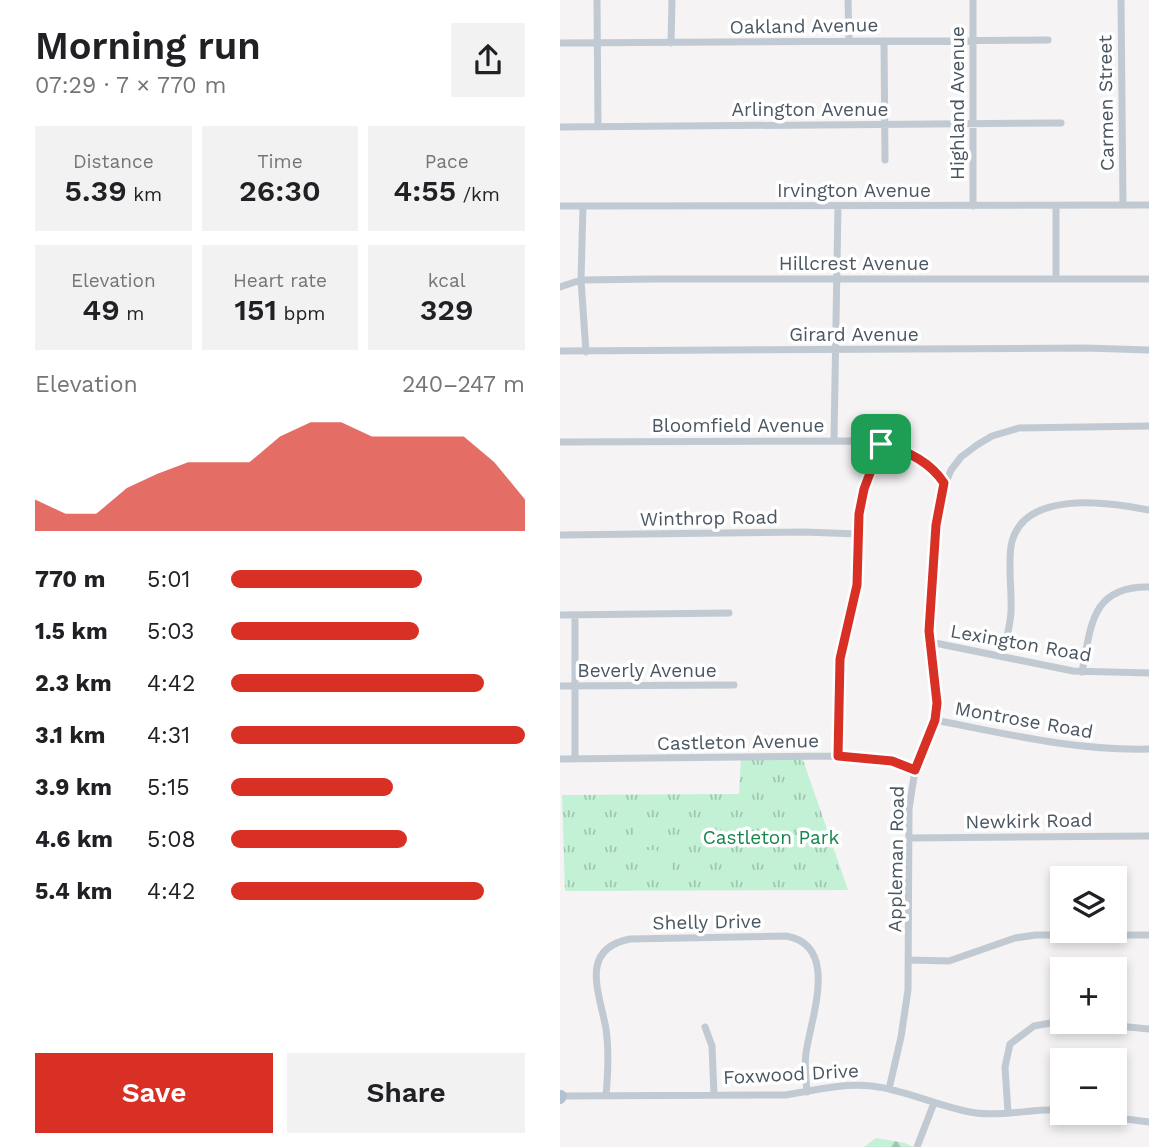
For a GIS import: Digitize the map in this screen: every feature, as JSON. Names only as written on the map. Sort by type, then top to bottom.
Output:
[{"type":"street","points":[[597,0],[598,127]]},
{"type":"street","points":[[671,43],[672,0]]},
{"type":"street","points":[[848,0],[849,40]]},
{"type":"street","name":"Highland Avenue","points":[[972,0],[973,206]]},
{"type":"street","name":"Carmen Street","points":[[1121,0],[1123,205]]},
{"type":"street","name":"Oakland Avenue","points":[[560,43],[1048,40]]},
{"type":"street","points":[[884,41],[885,160]]},
{"type":"street","name":"Arlington Avenue","points":[[560,127],[1060,123]]},
{"type":"street","name":"Irvington Avenue","points":[[560,206],[1149,205]]},
{"type":"street","points":[[583,206],[581,280],[586,352]]},
{"type":"street","points":[[834,440],[838,206]]},
{"type":"street","points":[[1056,206],[1056,279]]},
{"type":"street","name":"Hillcrest Avenue","points":[[560,287],[581,280],[1149,279]]},
{"type":"street","name":"Girard Avenue","points":[[560,351],[1149,349]]},
{"type":"street","name":"Appleman Road","points":[[889,1089],[908,990],[912,784],[935,720],[937,703],[930,642],[936,525],[944,483],[961,457],[977,445],[992,436],[1019,428],[1149,426]]},
{"type":"street","name":"Bloomfield Avenue","points":[[560,442],[834,440],[881,444],[896,448],[925,463],[944,483]]},
{"type":"street","points":[[838,756],[843,637],[856,594],[858,534],[864,489],[881,444]]},
{"type":"street","points":[[1003,655],[1011,612],[1011,547],[1021,524],[1043,508],[1056,505],[1123,505],[1149,510]]},
{"type":"street","name":"Winthrop Road","points":[[560,535],[804,532],[858,534]]},
{"type":"street","points":[[1082,672],[1091,622],[1099,607],[1124,589],[1149,587]]},
{"type":"street","points":[[560,615],[729,613]]},
{"type":"street","points":[[575,615],[575,759]]},
{"type":"street","name":"Lexington Road","points":[[930,642],[1082,672],[1149,674]]},
{"type":"street","name":"Beverly Avenue","points":[[560,686],[734,685]]},
{"type":"street","name":"Montrose Road","points":[[935,720],[1061,745],[1114,750],[1149,749]]},
{"type":"street","name":"Castleton Avenue","points":[[560,759],[838,756],[892,761],[915,770]]},
{"type":"street","name":"Newkirk Road","points":[[909,838],[1149,836]]},
{"type":"street","points":[[909,960],[949,961],[1015,938],[1036,935],[1149,935]]},
{"type":"street","name":"Shelly Drive","points":[[606,1095],[606,1031],[596,972],[601,955],[609,947],[630,939],[773,936],[802,940],[810,947],[818,961],[817,986],[805,1057],[807,1091]]},
{"type":"street","points":[[1009,1113],[1005,1067],[1010,1044],[1034,1026],[1050,1023]]},
{"type":"street","points":[[705,1027],[712,1046],[714,1095]]},
{"type":"street","points":[[1127,1027],[1149,1029]]},
{"type":"street","name":"Foxwood Drive","points":[[560,1097],[786,1094],[862,1086],[889,1089],[977,1113],[1050,1110]]},
{"type":"street","points":[[917,1147],[934,1103]]},
{"type":"street","points":[[1127,1119],[1149,1122]]},
{"type":"green space","name":"Castleton Park","points":[[802,757],[848,890],[565,891],[562,795],[739,794],[741,758]]},
{"type":"green space","points":[[769,800],[774,818],[772,828],[758,829],[745,821],[746,807]]},
{"type":"green space","points":[[633,828],[657,828],[657,839],[633,839]]},
{"type":"green space","points":[[643,850],[657,850],[656,874],[643,874]]},
{"type":"green space","points":[[658,850],[672,850],[672,874],[658,874]]},
{"type":"green space","points":[[876,1138],[905,1143],[913,1147],[864,1147]]},
{"type":"route","points":[[881,444],[896,448],[925,463],[944,483],[936,525],[929,631],[937,703],[935,720],[915,770],[892,761],[838,756],[840,659],[857,585],[859,514],[864,489],[881,444]]}]
